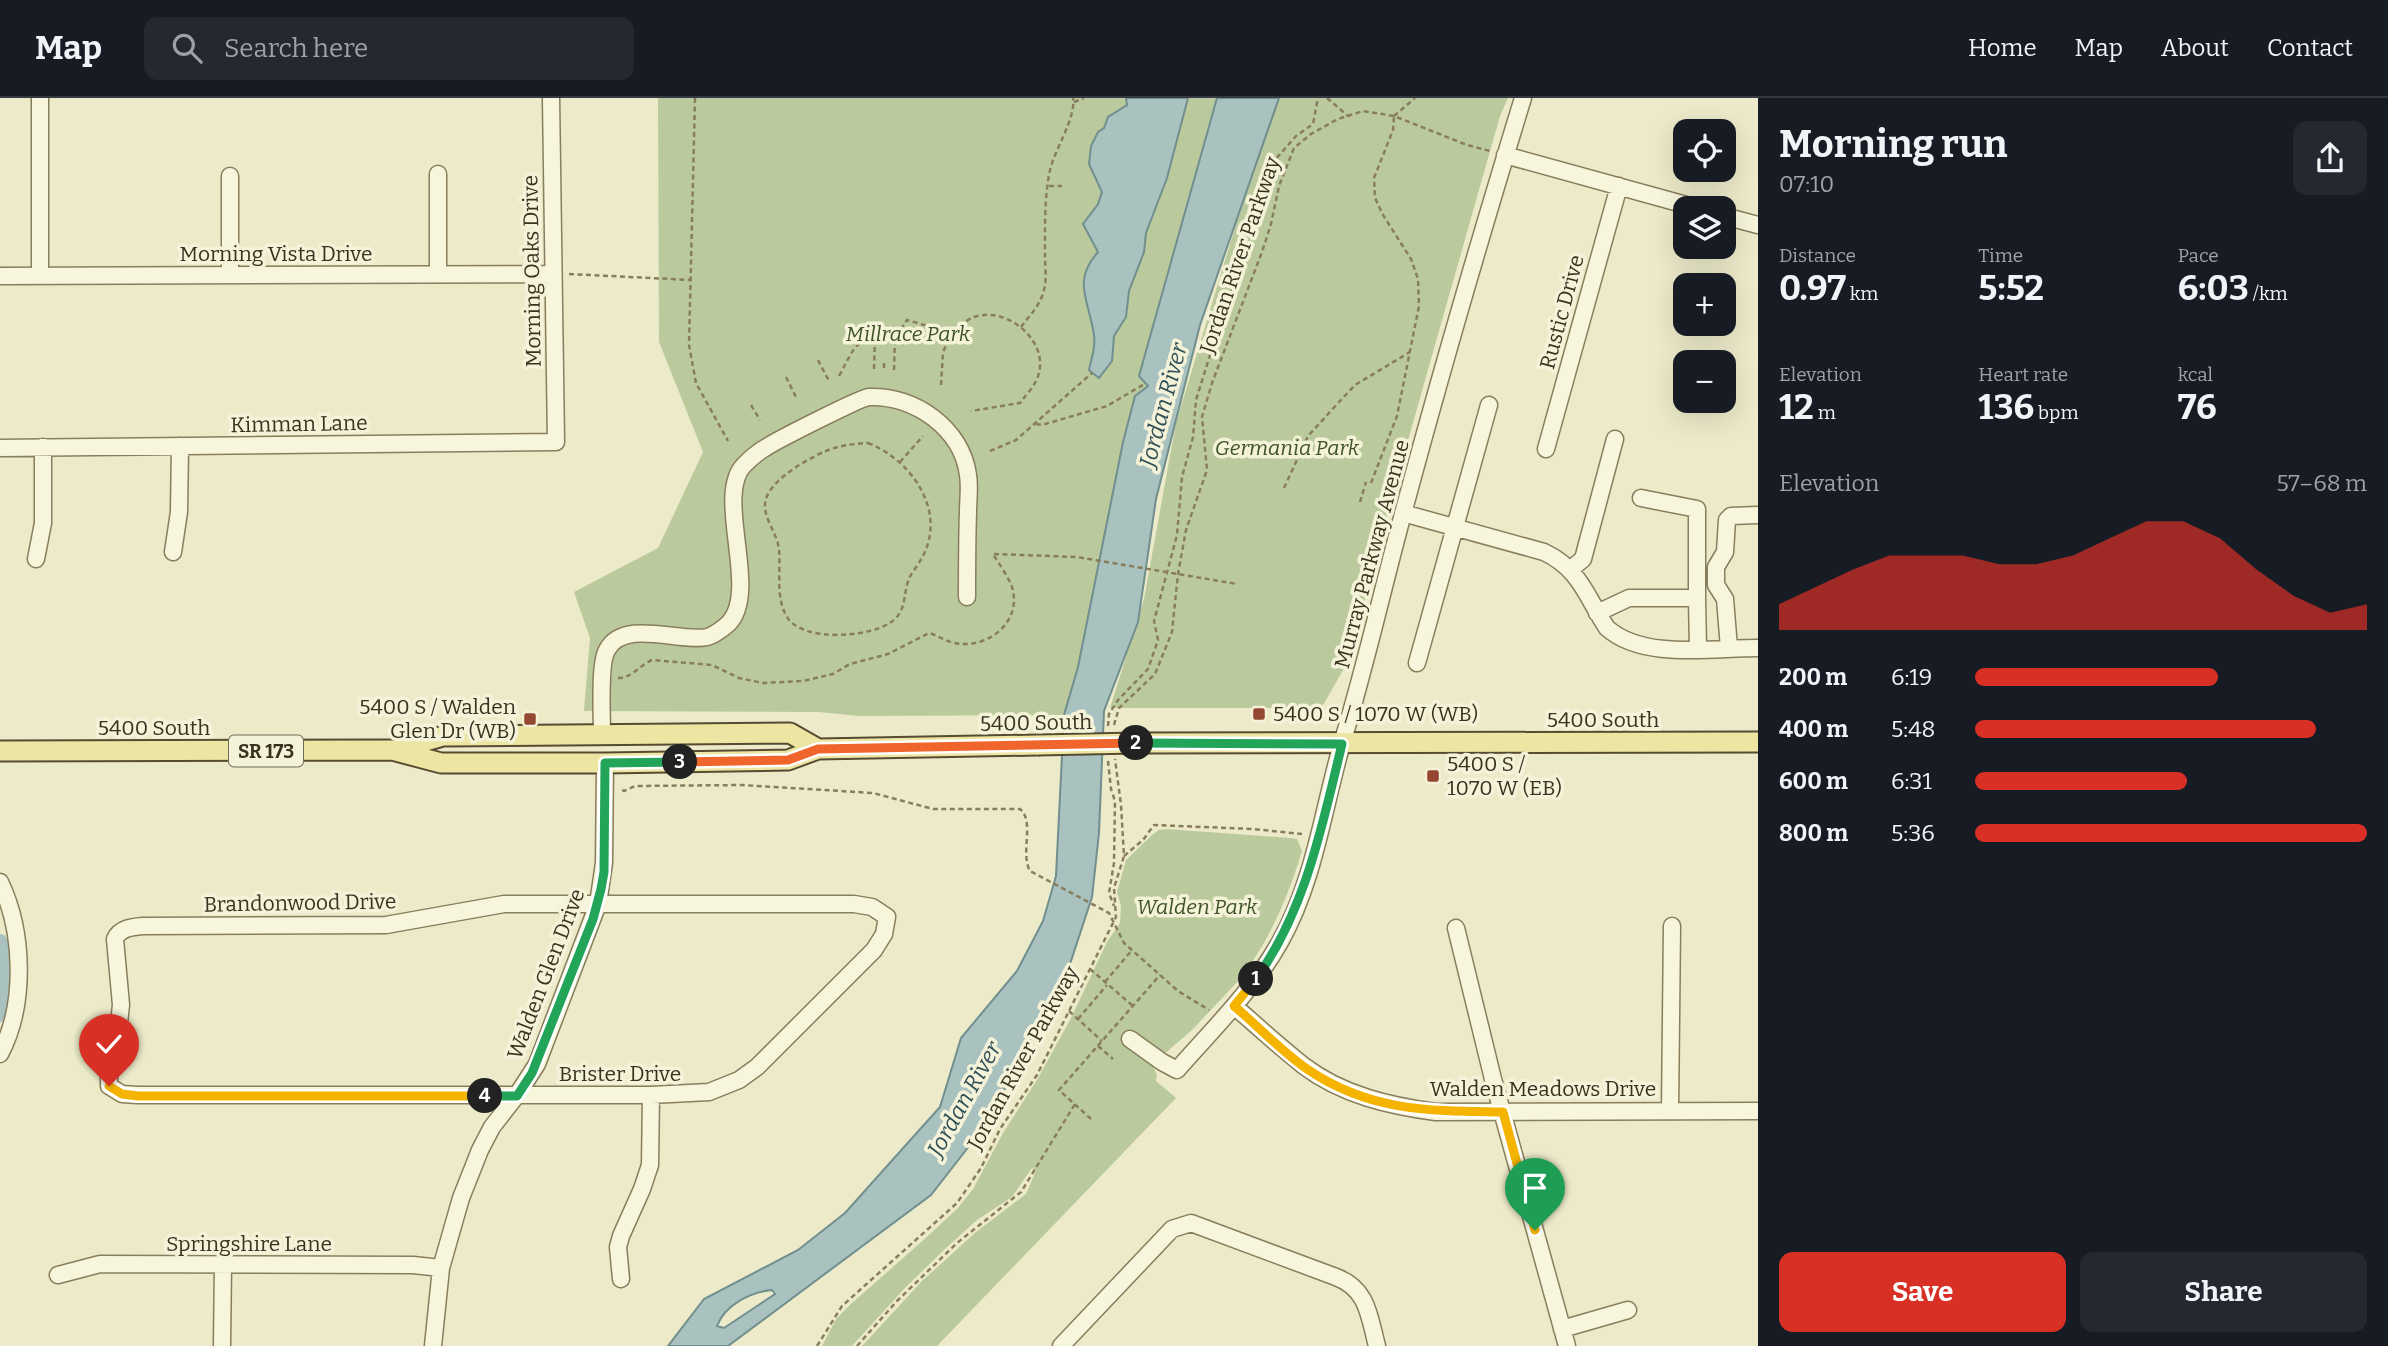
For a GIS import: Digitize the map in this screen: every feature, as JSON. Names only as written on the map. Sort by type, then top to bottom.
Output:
[{"type":"main road","name":"5400 South","points":[[392,750],[443,736],[790,733],[818,749]]},
{"type":"main road","name":"5400 South","points":[[0,751],[392,750],[441,763],[605,763],[788,760],[818,749],[1136,743],[1758,742]]},
{"type":"street","points":[[40,98],[40,276]]},
{"type":"street","name":"Morning Oaks Drive","points":[[551,98],[556,442]]},
{"type":"street","name":"Murray Parkway Avenue","points":[[1130,1038],[1177,1070],[1251,986],[1281,940],[1307,877],[1320,836],[1403,513],[1523,98]]},
{"type":"street","points":[[1506,155],[1673,201]]},
{"type":"street","points":[[438,174],[438,274]]},
{"type":"street","points":[[229,176],[230,275]]},
{"type":"street","name":"Rustic Drive","points":[[1546,449],[1619,186]]},
{"type":"street","points":[[1736,219],[1758,225]]},
{"type":"street","name":"Morning Vista Drive","points":[[0,276],[552,274]]},
{"type":"street","points":[[602,734],[606,650],[619,637],[639,634],[708,637],[729,624],[739,607],[739,552],[734,485],[742,466],[764,448],[867,397],[907,402],[939,421],[958,447],[968,475],[967,597]]},
{"type":"street","points":[[1417,663],[1489,405]]},
{"type":"street","points":[[1571,569],[1584,559],[1615,439]]},
{"type":"street","name":"Kimman Lane","points":[[0,448],[556,442]]},
{"type":"street","points":[[173,552],[179,512],[180,446]]},
{"type":"street","points":[[36,559],[43,523],[43,447]]},
{"type":"street","points":[[1641,498],[1697,509],[1698,649]]},
{"type":"street","points":[[1403,513],[1544,552],[1571,569],[1606,628],[1635,645],[1657,649],[1758,648]]},
{"type":"street","points":[[1729,648],[1725,599],[1716,585],[1716,567],[1725,552],[1727,520],[1731,516],[1758,515]]},
{"type":"street","points":[[1597,613],[1629,598],[1697,598]]},
{"type":"street","name":"Walden Glen Drive","points":[[433,1346],[442,1268],[453,1222],[480,1150],[492,1128],[537,1064],[597,904],[604,863],[605,763]]},
{"type":"street","points":[[0,882],[12,917],[18,973],[10,1034],[0,1054]]},
{"type":"street","name":"Brandonwood Drive","points":[[109,1086],[121,1005],[116,939],[123,930],[143,926],[386,925],[497,905],[854,904],[872,907],[887,916]]},
{"type":"street","name":"Brister Drive","points":[[109,1086],[122,1094],[138,1096],[517,1096],[709,1092],[748,1074],[874,950],[884,934],[887,916]]},
{"type":"street","points":[[1670,1111],[1672,926]]},
{"type":"street","points":[[1456,928],[1567,1346]]},
{"type":"street","name":"Walden Meadows Drive","points":[[1234,1006],[1306,1067],[1328,1082],[1353,1093],[1406,1108],[1436,1112],[1758,1111]]},
{"type":"street","points":[[621,1279],[618,1247],[650,1165],[651,1095]]},
{"type":"street","points":[[1061,1346],[1163,1237],[1178,1226],[1191,1223],[1356,1287],[1366,1306],[1377,1346]]},
{"type":"street","name":"Springshire Lane","points":[[58,1275],[100,1265],[413,1265],[442,1268]]},
{"type":"street","points":[[222,1346],[223,1265]]},
{"type":"street","points":[[1562,1329],[1628,1310]]},
{"type":"path","points":[[695,98],[689,345],[696,383],[728,441]]},
{"type":"path","points":[[1021,327],[1035,311],[1045,289],[1045,233],[1050,172],[1058,144],[1068,125],[1073,100],[1084,98]]},
{"type":"path","points":[[1108,726],[1109,714],[1118,700],[1148,669],[1158,640],[1154,621],[1177,535],[1182,477],[1193,437],[1196,400],[1220,323],[1261,210],[1274,161],[1296,136],[1313,124],[1318,98]]},
{"type":"path","points":[[1327,98],[1348,116]]},
{"type":"path","points":[[1371,483],[1397,416],[1419,306],[1418,279],[1411,259],[1382,215],[1375,198],[1374,178],[1393,130],[1394,116],[1415,98]]},
{"type":"path","name":"Jordan River Parkway","points":[[1112,734],[1119,708],[1155,674],[1171,632],[1186,530],[1207,470],[1202,417],[1212,383],[1262,252],[1279,186],[1294,148],[1311,134],[1338,119],[1363,111],[1394,116],[1467,145],[1506,155]]},
{"type":"path","points":[[1049,186],[1062,187]]},
{"type":"path","points":[[552,274],[692,280]]},
{"type":"path","points":[[941,385],[941,352],[952,333],[974,317],[998,315],[1021,327],[1035,343],[1039,360],[1037,380],[1020,403],[971,411]]},
{"type":"path","points":[[894,370],[895,337],[907,320],[952,333]]},
{"type":"path","points":[[839,376],[856,344],[875,337],[895,337]]},
{"type":"path","points":[[874,369],[875,337]]},
{"type":"path","points":[[1284,488],[1308,436],[1339,402],[1355,385],[1410,352]]},
{"type":"path","points":[[818,360],[830,381]]},
{"type":"path","points":[[884,363],[884,369]]},
{"type":"path","points":[[990,451],[1016,440],[1092,373]]},
{"type":"path","points":[[786,377],[797,399]]},
{"type":"path","points":[[1035,423],[1042,425],[1089,412],[1128,396],[1146,383]]},
{"type":"path","points":[[751,405],[760,420]]},
{"type":"path","points":[[900,462],[923,436]]},
{"type":"path","points":[[868,443],[886,450],[900,462],[916,481],[929,506],[932,535],[909,580],[904,605],[895,619],[879,629],[850,634],[803,631],[788,618],[780,594],[779,549],[776,533],[765,506],[767,491],[782,477],[825,451],[849,444],[868,443]]},
{"type":"path","points":[[1360,502],[1366,482]]},
{"type":"path","points":[[603,678],[623,678],[652,660],[712,665],[739,678],[763,683],[803,681],[833,674],[850,664],[888,654],[929,633],[950,643],[979,643],[996,635],[1007,622],[1014,602],[1012,587],[993,554],[1077,557],[1237,584]]},
{"type":"path","points":[[1107,750],[1115,801],[1114,863],[1109,893],[1116,912]]},
{"type":"path","name":"Jordan River Parkway","points":[[817,1346],[842,1306],[957,1203],[970,1186],[1000,1129],[1037,1075],[1114,921],[1114,888],[1124,856],[1115,757]]},
{"type":"path","points":[[622,790],[635,786],[742,785],[873,793],[933,809],[1020,809],[1026,817],[1026,862],[1034,875],[1109,914],[1121,939],[1132,950],[1175,989],[1209,1010]]},
{"type":"path","points":[[1124,856],[1143,840],[1154,825],[1253,829],[1320,836]]},
{"type":"path","points":[[1078,1019],[1132,950]]},
{"type":"path","points":[[1090,969],[1133,1006]]},
{"type":"path","points":[[1091,1119],[1059,1090],[1160,975]]},
{"type":"path","points":[[1170,995],[1175,989]]},
{"type":"path","points":[[1069,1011],[1102,1041]]},
{"type":"path","points":[[1098,1046],[1113,1059]]},
{"type":"path","points":[[857,1346],[897,1301],[957,1243],[1021,1192],[1074,1104]]},
{"type":"green space","name":"Millrace Park","points":[[658,98],[1217,98],[1139,376],[1148,386],[1135,396],[1123,442],[1078,667],[1064,715],[859,716],[819,712],[584,711],[590,638],[574,592],[658,548],[703,452],[659,342]]},
{"type":"green space","name":"Germania Park","points":[[1274,98],[1508,98],[1500,116],[1399,472],[1350,658],[1323,705],[1316,708],[1110,708],[1144,599],[1176,423]]},
{"type":"green space","name":"Walden Park","points":[[1167,829],[1297,839],[1302,851],[1276,920],[1248,968],[1196,1026],[1153,1067],[1157,1075],[1156,1081],[1176,1098],[937,1346],[862,1346],[922,1281],[976,1232],[1026,1194],[1036,1171],[1032,1168],[1012,1197],[977,1220],[945,1249],[852,1346],[822,1346],[836,1319],[958,1208],[973,1189],[1003,1133],[1037,1080],[1071,1018],[1107,942],[1120,923],[1121,906],[1117,892],[1126,860],[1152,835]]},
{"type":"water","points":[[1126,98],[1188,98],[1167,178],[1146,233],[1144,252],[1129,291],[1126,317],[1114,336],[1112,361],[1099,378],[1089,370],[1094,340],[1084,292],[1085,273],[1098,252],[1083,224],[1098,204],[1102,192],[1089,164],[1091,146],[1098,132],[1104,128],[1108,117],[1127,105]]},
{"type":"water","name":"Jordan River","points":[[1217,98],[1279,98],[1200,325],[1156,499],[1138,622],[1104,711],[1099,833],[1092,897],[1070,964],[987,1123],[931,1195],[728,1346],[668,1346],[704,1299],[798,1250],[845,1213],[940,1107],[961,1038],[1017,971],[1043,921],[1056,876],[1064,715],[1078,667],[1123,442],[1135,396],[1148,386],[1139,376]],"holes":[[[772,1290],[775,1294],[724,1328],[717,1326],[726,1312],[739,1301],[764,1291]]]},
{"type":"waterway","points":[[0,942],[3,962],[0,1014]]},
{"type":"place","name":"5400 S / 1070 W (WB)","points":[[1259,714]]},
{"type":"place","name":"5400 S / Walden Glen Dr (WB)","points":[[530,719]]},
{"type":"place","name":"5400 S / 1070 W (EB)","points":[[1433,776]]},
{"type":"route","points":[[109,1086],[122,1094],[138,1096],[517,1096],[537,1064],[593,919],[601,889],[604,863],[605,763],[788,760],[818,749],[1136,743],[1342,744],[1320,836],[1292,916],[1268,961],[1234,1006],[1306,1067],[1328,1082],[1353,1093],[1406,1108],[1436,1112],[1503,1112],[1535,1230]]}]
